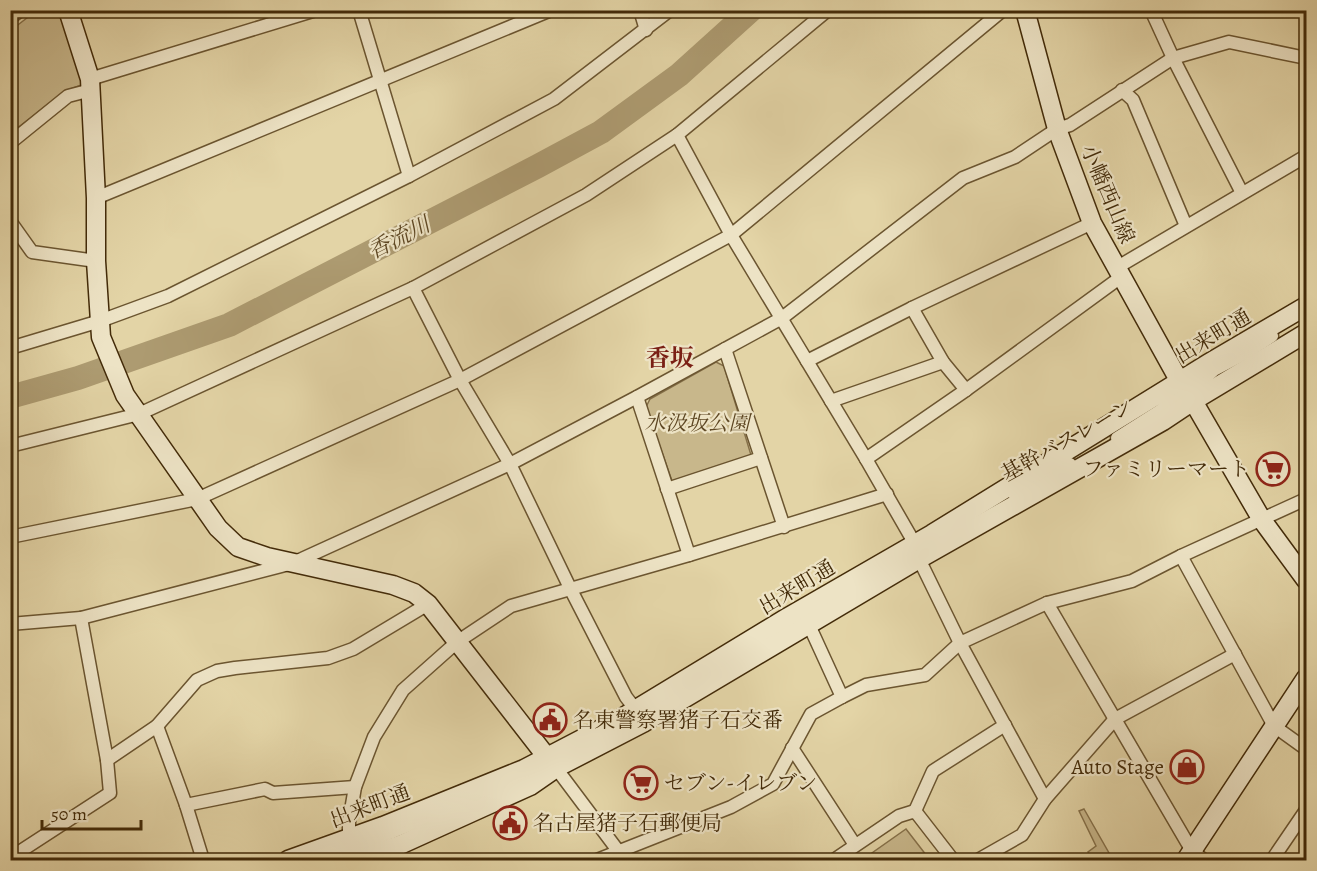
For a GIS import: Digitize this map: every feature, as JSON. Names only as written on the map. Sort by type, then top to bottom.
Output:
[{"type":"main road","points":[[68,10],[90,85],[101,337],[125,395],[218,528],[238,547],[267,557],[393,585],[414,593],[428,604],[551,763]]},
{"type":"main road","name":"小幡西山線","points":[[1025,10],[1057,129],[1092,224],[1262,520],[1306,580]]},
{"type":"main road","name":"出来町通","points":[[288,861],[348,854],[402,844],[530,786],[551,763],[788,617],[1163,421],[1209,363],[1306,306]]},
{"type":"main road","name":"出来町通","points":[[348,854],[383,826],[524,769],[551,763],[643,723],[809,625],[917,551],[932,534],[1186,391],[1306,333]]},
{"type":"main road","points":[[1194,857],[1306,678]]},
{"type":"street","points":[[10,18],[21,10]]},
{"type":"street","points":[[10,143],[68,96],[90,85],[316,10]]},
{"type":"street","points":[[359,10],[409,176]]},
{"type":"street","points":[[96,198],[551,10]]},
{"type":"street","points":[[640,10],[646,30]]},
{"type":"street","points":[[10,348],[100,321],[168,296],[409,176],[554,99],[670,10]]},
{"type":"street","points":[[10,446],[139,414],[413,288],[586,195],[676,135],[828,10]]},
{"type":"street","points":[[10,537],[197,499],[460,380],[731,235],[1003,10]]},
{"type":"street","points":[[1151,10],[1242,194]]},
{"type":"street","points":[[10,624],[81,618],[293,563],[510,464],[782,318],[963,178],[1015,157],[1057,129],[1070,125],[1173,58],[1228,42],[1306,58]]},
{"type":"street","points":[[1122,90],[1133,100],[1186,226]]},
{"type":"street","points":[[676,135],[731,235],[886,494],[917,551],[960,643],[1045,799]]},
{"type":"street","points":[[866,459],[966,390],[1119,273],[1186,226],[1306,156]]},
{"type":"street","points":[[10,221],[32,252],[96,261]]},
{"type":"street","points":[[807,361],[912,308],[1092,224]]},
{"type":"street","points":[[413,288],[460,380],[510,464],[571,590],[626,697],[636,710]]},
{"type":"street","points":[[912,308],[943,362],[966,390]]},
{"type":"street","points":[[1186,391],[1214,369],[1306,316]]},
{"type":"street","points":[[724,349],[784,527]]},
{"type":"street","points":[[831,401],[943,362]]},
{"type":"street","points":[[637,397],[689,555]]},
{"type":"street","points":[[667,489],[761,458]]},
{"type":"street","points":[[320,861],[348,854],[349,822],[355,787],[374,737],[403,690],[457,642],[511,606],[784,527],[886,494]]},
{"type":"street","points":[[597,861],[621,856],[731,807],[773,784],[811,714],[842,697],[866,685],[925,675],[960,643],[1047,603],[1132,581],[1306,499]]},
{"type":"street","points":[[1181,556],[1274,726],[1306,749]]},
{"type":"street","points":[[1047,603],[1194,857]]},
{"type":"street","points":[[107,760],[157,726],[197,680],[207,675],[235,668],[328,658],[353,649],[428,604]]},
{"type":"street","points":[[10,858],[110,793],[107,760],[81,618]]},
{"type":"street","points":[[809,625],[842,697]]},
{"type":"street","points":[[978,861],[1022,835],[1045,799],[1115,719],[1235,654]]},
{"type":"street","points":[[834,861],[899,816],[915,811],[933,771],[1005,725]]},
{"type":"street","points":[[157,726],[186,805],[203,861]]},
{"type":"street","points":[[792,748],[855,845]]},
{"type":"street","points":[[551,763],[621,856]]},
{"type":"street","points":[[186,805],[265,789],[273,793],[355,787]]},
{"type":"street","points":[[1272,861],[1306,810]]},
{"type":"street","points":[[915,811],[952,861]]},
{"type":"green space","points":[[36,11],[61,11],[87,83],[65,91],[11,133],[10,31]]},
{"type":"green space","name":"水汲坂公園","points":[[716,362],[724,366],[751,455],[672,481],[646,407],[650,399]]},
{"type":"green space","points":[[1084,809],[1113,860],[1093,860],[1088,852],[1096,846],[1079,811]]},
{"type":"green space","points":[[906,829],[930,860],[862,860]]},
{"type":"waterway","name":"香流川","points":[[10,397],[78,378],[229,325],[538,166],[601,132],[679,75],[751,10]]},
{"type":"place","name":"ファミリーマート","points":[[1273,469]]},
{"type":"place","name":"名東警察署猪子石交番","points":[[550,720]]},
{"type":"place","name":"Auto Stage","points":[[1187,767]]},
{"type":"place","name":"セブン-イレブン","points":[[641,783]]},
{"type":"place","name":"名古屋猪子石郵便局","points":[[510,823]]},
{"type":"district","name":"香坂","points":[[670,358]]}]
